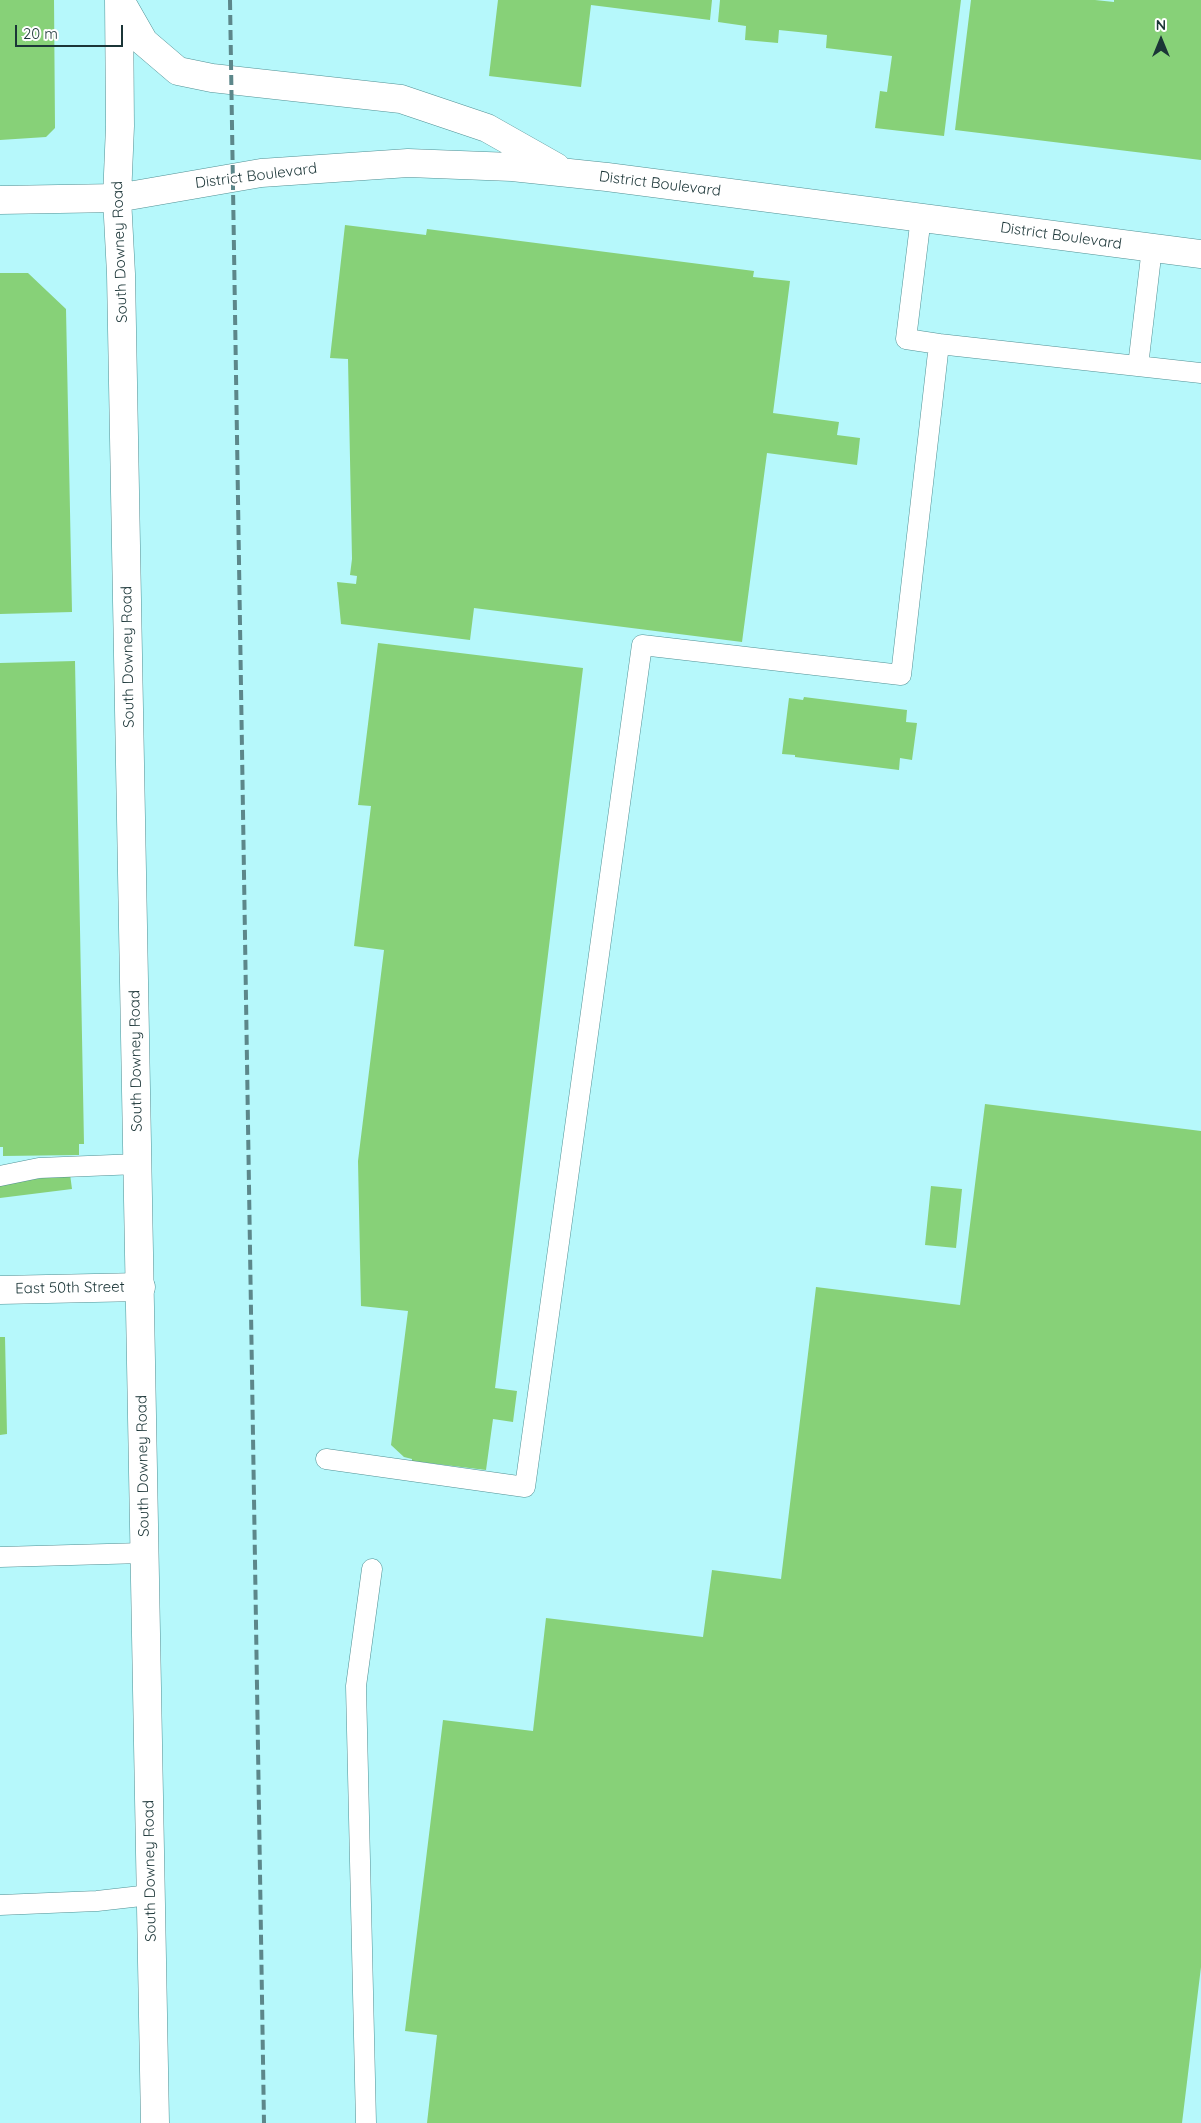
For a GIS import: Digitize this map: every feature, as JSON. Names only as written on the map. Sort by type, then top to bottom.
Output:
[{"type":"main road","points":[[120,0],[144,42],[178,70],[212,78],[401,99],[487,128],[566,173]]},
{"type":"main road","name":"South Downey Road","points":[[120,0],[120,126],[117,198],[121,274],[154,2123]]},
{"type":"main road","name":"District Boulevard","points":[[0,200],[117,198],[232,177],[408,162],[512,167],[566,173],[1201,254]]},
{"type":"main road","name":"East 50th Street","points":[[0,1290],[140,1287]]},
{"type":"lane","points":[[920,218],[906,339],[1201,373]]},
{"type":"lane","points":[[1138,366],[1152,248]]},
{"type":"lane","points":[[326,1459],[525,1487],[642,645],[901,675],[939,344]]},
{"type":"lane","points":[[0,1176],[38,1168],[138,1164]]},
{"type":"lane","points":[[0,1557],[144,1553]]},
{"type":"lane","points":[[366,2123],[356,1686],[372,1568]]},
{"type":"lane","points":[[0,1904],[97,1901],[150,1895]]},
{"type":"building","points":[[0,0],[54,0],[55,128],[46,137],[0,140]]},
{"type":"building","points":[[498,0],[712,0],[710,20],[591,5],[581,87],[489,76]]},
{"type":"building","points":[[720,0],[961,0],[944,136],[875,128],[880,91],[887,92],[892,56],[826,48],[827,35],[779,30],[778,43],[745,40],[746,26],[718,22]]},
{"type":"building","points":[[971,0],[1095,0],[1114,2],[1114,0],[1201,0],[1201,160],[955,130]]},
{"type":"building","points":[[345,225],[426,235],[427,229],[754,271],[753,277],[790,281],[773,413],[839,422],[837,435],[860,438],[857,465],[767,453],[742,642],[474,608],[470,640],[341,624],[337,582],[356,584],[357,576],[350,575],[352,559],[348,359],[330,358]]},
{"type":"building","points":[[0,273],[28,273],[66,309],[72,612],[0,614]]},
{"type":"building","points":[[378,643],[583,668],[495,1388],[517,1391],[513,1422],[493,1419],[486,1470],[412,1461],[412,1459],[404,1457],[391,1445],[408,1311],[361,1306],[358,1161],[384,950],[354,946],[371,806],[358,805]]},
{"type":"building","points":[[75,661],[84,1144],[79,1144],[79,1155],[3,1156],[3,1147],[0,1147],[0,663]]},
{"type":"building","points":[[804,697],[907,710],[906,722],[917,723],[912,760],[900,758],[899,770],[782,754],[789,698],[803,700]]},
{"type":"building","points":[[985,1104],[1201,1131],[1201,1967],[1182,2123],[427,2123],[437,2035],[405,2031],[443,1720],[533,1731],[546,1618],[703,1637],[712,1570],[781,1579],[816,1287],[960,1305]]},
{"type":"building","points":[[70,1174],[72,1189],[0,1198],[0,1184]]},
{"type":"building","points":[[931,1186],[962,1189],[956,1248],[925,1245]]},
{"type":"building","points":[[0,1337],[5,1337],[7,1434],[0,1435]]},
{"type":"railway","points":[[230,0],[264,2123]]}]
